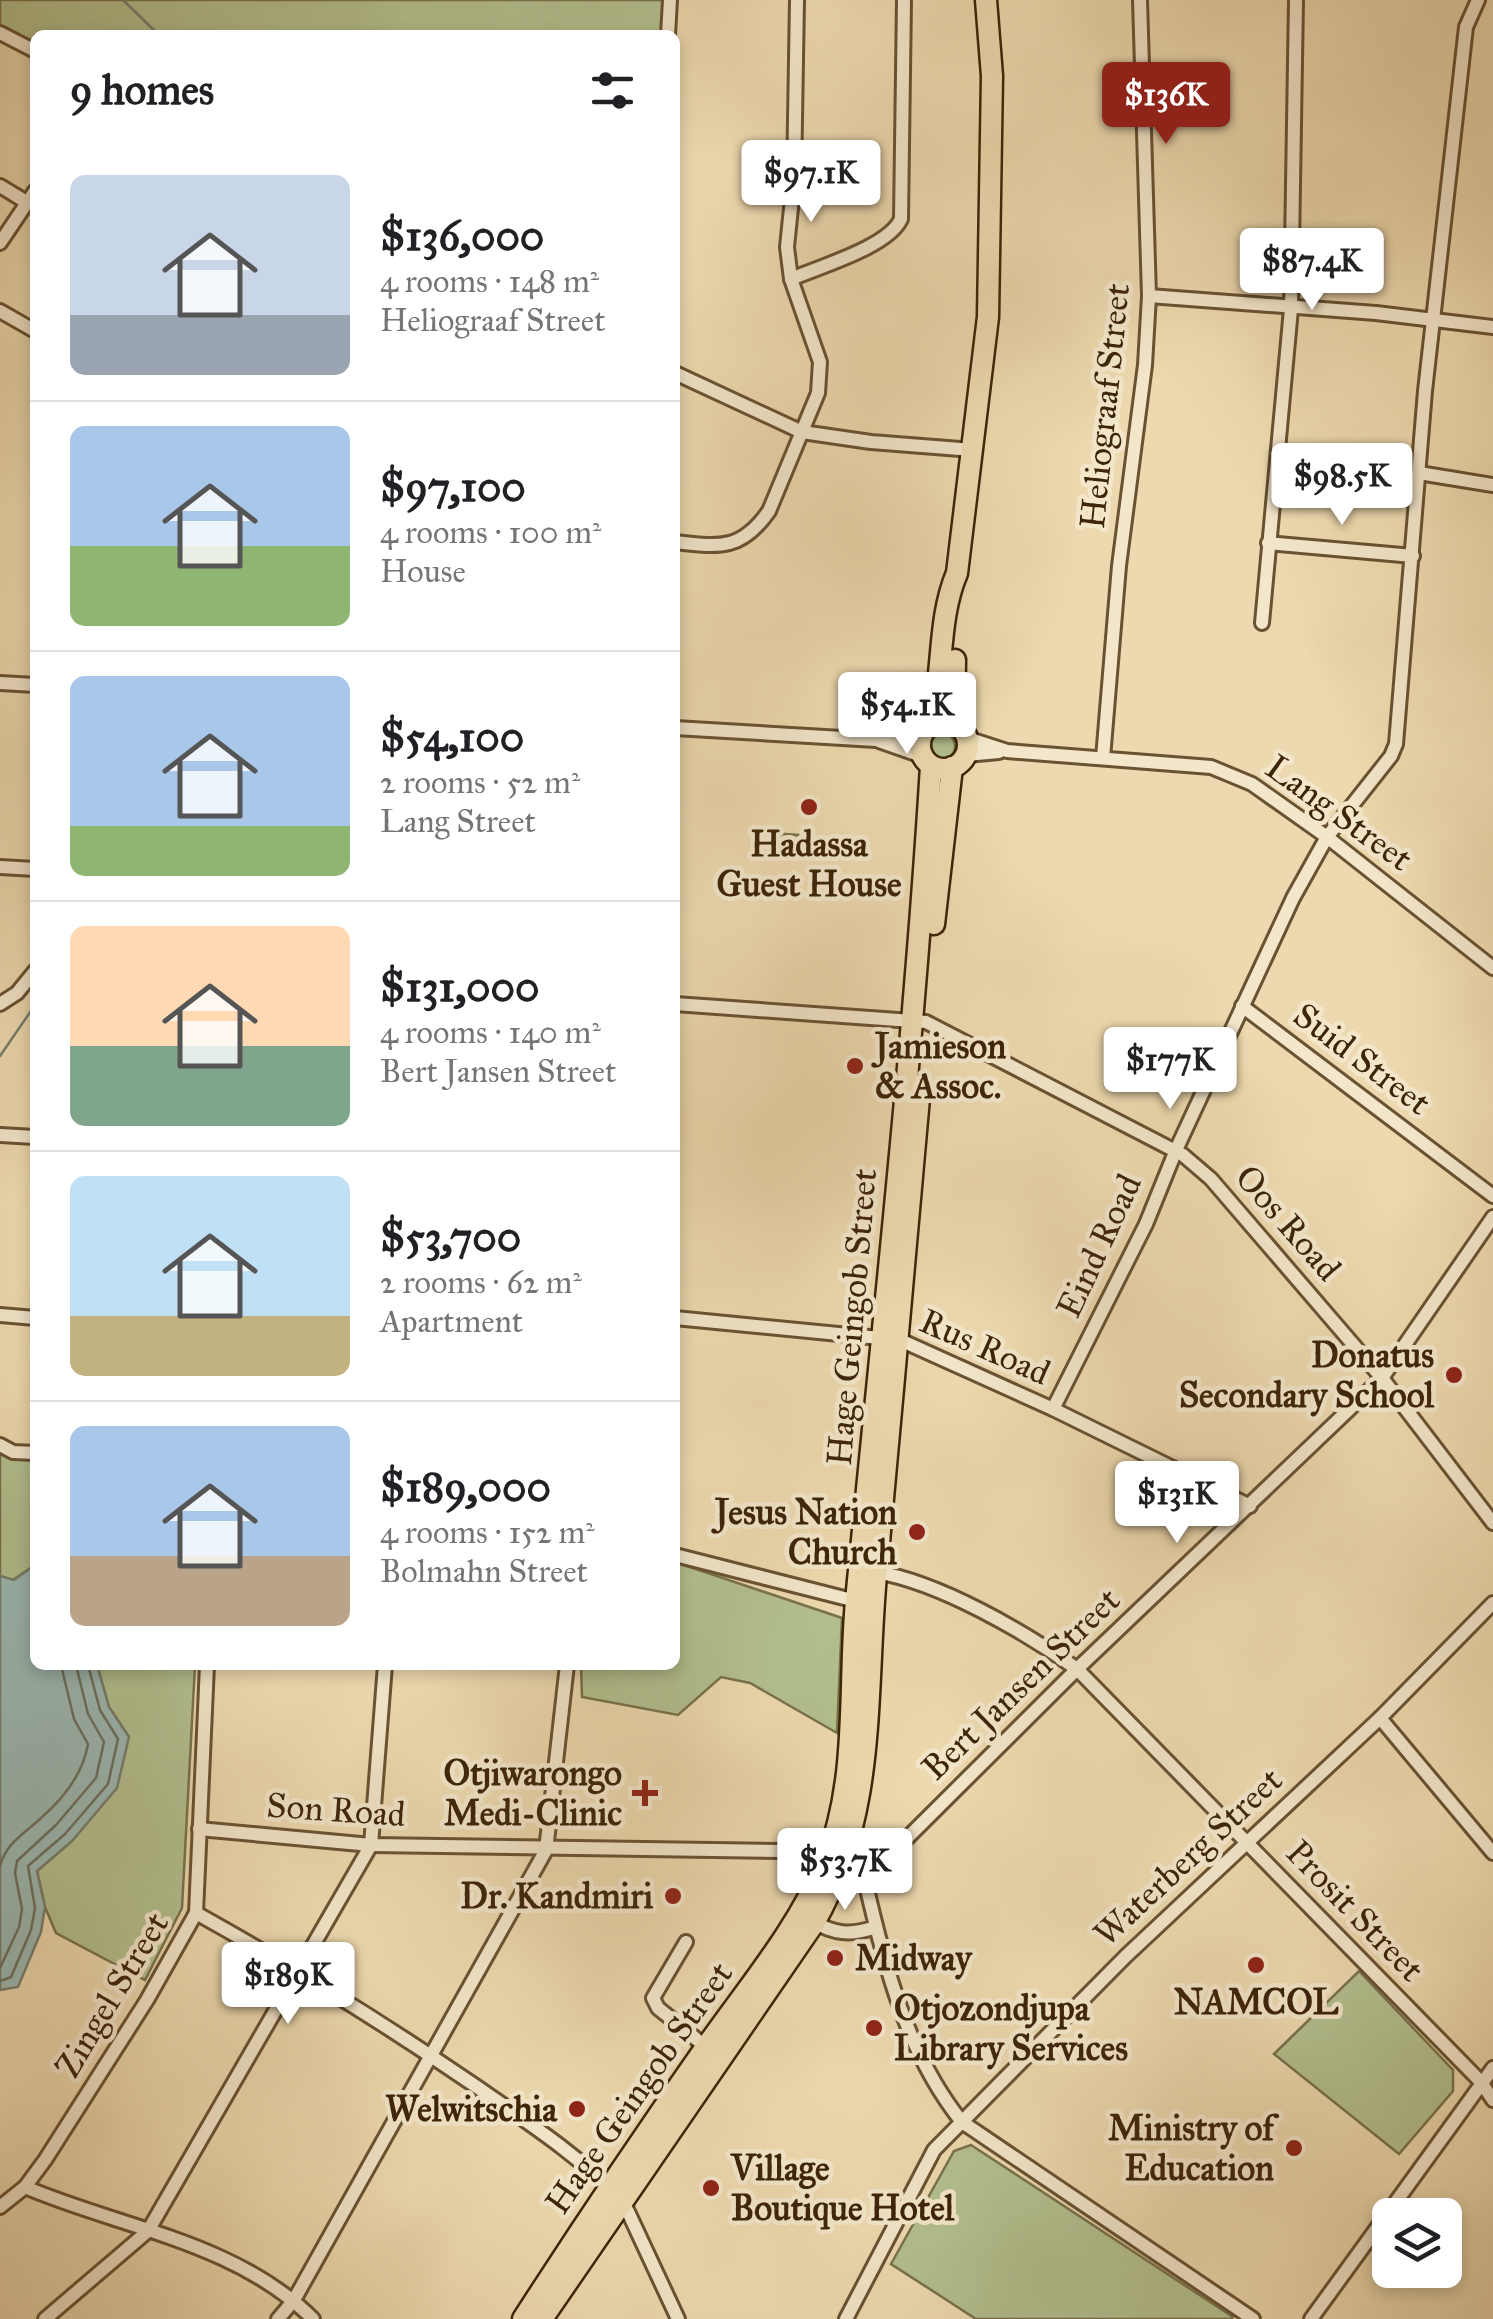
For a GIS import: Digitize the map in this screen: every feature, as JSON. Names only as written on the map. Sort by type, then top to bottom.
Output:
[{"type":"highway","points":[[949,751],[961,599],[957,573],[974,450],[988,300],[992,76],[986,0]]},
{"type":"highway","name":"Hage Geingob Street","points":[[542,2319],[576,2254],[616,2193],[807,1918],[835,1862],[862,1782],[891,1339],[949,751],[919,742],[939,688],[948,604],[957,573]]},
{"type":"highway","points":[[928,726],[949,751]]},
{"type":"highway","name":"Hage Geingob Street","points":[[835,1862],[846,1792],[856,1601],[891,1339]]},
{"type":"highway","name":"Hage Geingob Street","points":[[616,2193],[706,2047],[777,1961]]},
{"type":"highway","name":"Hage Geingob Street","points":[[523,2319],[576,2254]]},
{"type":"street","points":[[668,30],[670,0]]},
{"type":"street","points":[[680,543],[714,547],[746,537],[768,511],[818,393],[820,362],[791,278],[788,247],[794,179],[797,0]]},
{"type":"street","points":[[791,278],[882,240],[896,231],[901,219],[904,0]]},
{"type":"street","name":"Heliograaf Street","points":[[1103,758],[1119,566],[1145,365],[1149,296],[1140,0]]},
{"type":"street","points":[[1262,623],[1291,309],[1296,0]]},
{"type":"street","name":"Eind Road","points":[[1053,1409],[1146,1224],[1176,1150],[1293,898],[1327,838],[1391,756],[1396,744],[1433,321],[1466,27],[1478,0]]},
{"type":"street","points":[[0,33],[30,48]]},
{"type":"street","points":[[0,186],[30,196]]},
{"type":"street","points":[[0,243],[30,200]]},
{"type":"street","points":[[1149,296],[1376,313],[1493,327]]},
{"type":"street","points":[[0,311],[30,328]]},
{"type":"street","points":[[680,375],[802,432],[974,450]]},
{"type":"street","points":[[1420,473],[1493,484]]},
{"type":"street","points":[[1268,543],[1413,556]]},
{"type":"street","points":[[0,683],[30,685]]},
{"type":"street","name":"Lang Street","points":[[876,740],[928,726]]},
{"type":"street","name":"Lang Street","points":[[680,728],[876,740],[949,751],[1007,750],[1221,770],[1252,784],[1327,838],[1493,968]]},
{"type":"street","points":[[0,867],[30,869]]},
{"type":"street","points":[[0,1004],[18,993],[30,977]]},
{"type":"street","name":"Oos Road","points":[[680,1004],[920,1021],[1176,1150],[1211,1179],[1382,1378],[1493,1523]]},
{"type":"street","name":"Suid Street","points":[[1242,1006],[1493,1196]]},
{"type":"street","points":[[0,1135],[30,1137]]},
{"type":"street","name":"Bert Jansen Street","points":[[865,1880],[1077,1669],[1382,1378],[1493,1217]]},
{"type":"street","points":[[0,1315],[30,1318]]},
{"type":"street","name":"Rus Road","points":[[680,1318],[891,1339],[1053,1409],[1250,1506]]},
{"type":"street","points":[[0,1446],[30,1454]]},
{"type":"street","points":[[680,1556],[856,1601]]},
{"type":"street","name":"Prosit Street","points":[[876,1572],[917,1583],[1030,1636],[1077,1669],[1481,2082],[1493,2100]]},
{"type":"street","name":"Waterberg Street","points":[[846,2319],[934,2150],[1137,1944],[1380,1718],[1493,1602]]},
{"type":"street","name":"Zingel Street","points":[[0,2208],[25,2187],[147,2000],[196,1913],[208,1670]]},
{"type":"street","points":[[45,2319],[148,2230],[371,1845],[385,1670]]},
{"type":"street","points":[[278,2319],[294,2300],[546,1850],[566,1670]]},
{"type":"street","points":[[1380,1718],[1493,1854]]},
{"type":"street","name":"Son Road","points":[[200,1828],[371,1845],[782,1851],[835,1862],[865,1880]]},
{"type":"street","points":[[865,1880],[876,1927],[921,2061],[938,2092],[962,2122],[1254,2319]]},
{"type":"street","points":[[196,1913],[296,1969],[429,2054],[519,2116],[616,2193],[678,2319]]},
{"type":"street","points":[[807,1918],[842,1934],[876,1927]]},
{"type":"street","points":[[686,1942],[653,1998],[658,2008],[706,2047]]},
{"type":"street","points":[[1311,2319],[1493,2068]]},
{"type":"street","points":[[25,2187],[224,2257],[294,2300],[312,2319]]},
{"type":"green space","points":[[0,0],[670,0],[668,30],[30,30],[30,48],[0,33]]},
{"type":"green space","points":[[942,733],[951,737],[955,746],[951,755],[942,759],[933,755],[929,746],[933,737]]},
{"type":"green space","points":[[771,833],[798,835],[796,853],[784,852],[784,846],[770,845]]},
{"type":"green space","points":[[0,1445],[30,1452],[30,1568],[13,1580],[0,1576]]},
{"type":"green space","points":[[680,1564],[842,1618],[837,1733],[750,1683],[721,1677],[678,1715],[582,1697],[581,1670],[680,1670]]},
{"type":"green space","points":[[98,1670],[195,1670],[182,1908],[145,1980],[56,1933],[37,1871],[72,1841],[129,1737],[109,1707]]},
{"type":"green space","points":[[1359,1971],[1453,2070],[1453,2091],[1399,2154],[1274,2054]]},
{"type":"green space","points":[[971,2145],[1233,2317],[976,2319],[891,2264],[954,2151]]},
{"type":"water","points":[[30,1569],[30,1670],[98,1670],[109,1707],[129,1737],[117,1788],[72,1841],[37,1871],[45,1907],[41,1932],[18,1987],[0,1990],[0,1576],[14,1580]]},
{"type":"waterway","points":[[123,0],[154,30]]},
{"type":"waterway","points":[[0,1056],[30,1012]]},
{"type":"place","name":"Hadassa Guest House","points":[[809,807]]},
{"type":"place","name":"Jamieson & Assoc.","points":[[855,1066]]},
{"type":"place","name":"Donatus Secondary School","points":[[1454,1375]]},
{"type":"place","name":"Jesus Nation Church","points":[[917,1532]]},
{"type":"place","name":"Otjiwarongo Medi-Clinic","points":[[645,1793]]},
{"type":"place","name":"Dr. Kandmiri","points":[[673,1896]]},
{"type":"place","name":"Midway","points":[[835,1958]]},
{"type":"place","name":"NAMCOL","points":[[1256,1965]]},
{"type":"place","name":"Otjozondjupa Library Services","points":[[874,2028]]},
{"type":"place","name":"Welwitschia","points":[[577,2109]]},
{"type":"place","name":"Ministry of Education","points":[[1294,2148]]},
{"type":"place","name":"Village Boutique Hotel","points":[[711,2188]]}]
